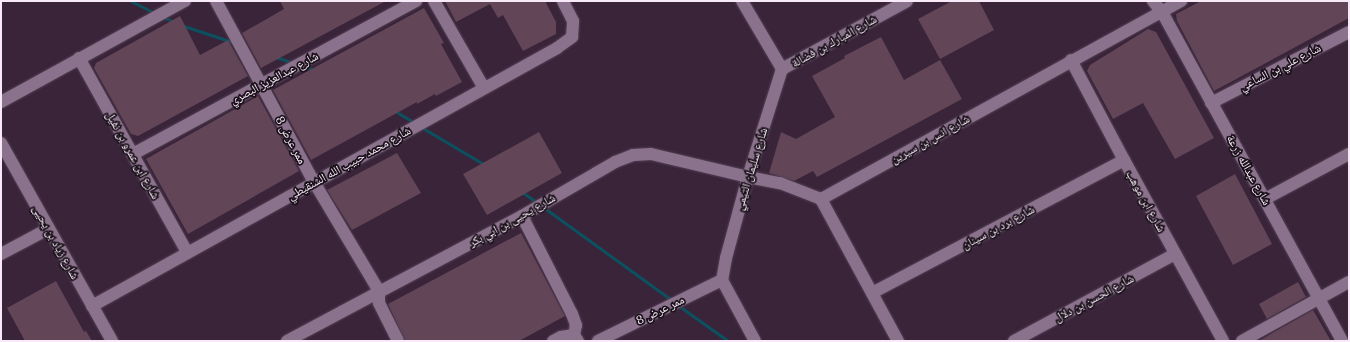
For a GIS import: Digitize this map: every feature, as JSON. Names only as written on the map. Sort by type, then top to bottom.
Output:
[{"type":"street","points":[[1,102],[184,1]]},
{"type":"street","name":"ممر عرض 8","points":[[216,1],[252,71],[314,182],[379,292],[379,303],[398,341]]},
{"type":"street","name":"شارع عبدالعزيز البصري","points":[[133,154],[416,1]]},
{"type":"street","points":[[434,1],[484,88]]},
{"type":"street","name":"شارع محمد حبيب الله الشنقيطي","points":[[92,306],[558,48],[572,37],[573,21],[563,1]]},
{"type":"street","points":[[742,1],[782,69]]},
{"type":"street","name":"شارع المبارك بن فضالة","points":[[782,69],[907,1]]},
{"type":"street","name":"شارع عبدالله زرعة","points":[[1153,1],[1162,12],[1210,103],[1265,199],[1342,341]]},
{"type":"street","name":"شارع انس بن سيرين","points":[[821,199],[1071,60],[1181,1]]},
{"type":"street","name":"شارع علي بن الساعي","points":[[1210,103],[1349,32]]},
{"type":"street","name":"شارع ابن عمرو بن نفيل","points":[[79,58],[188,252]]},
{"type":"street","name":"شارع ابن موهب","points":[[1071,60],[1223,341]]},
{"type":"street","name":"شارع سليمان التيمي","points":[[722,280],[726,258],[748,177],[782,69]]},
{"type":"street","name":"شارع زياد بن يحيى","points":[[1,143],[112,341]]},
{"type":"street","name":"شارع يحيى بن ابي بكر","points":[[287,341],[522,216],[615,162],[633,154],[651,154],[780,183],[821,199]]},
{"type":"street","points":[[1265,199],[1349,154]]},
{"type":"street","name":"شارع برد بن سينان","points":[[872,293],[1124,160]]},
{"type":"street","points":[[821,199],[898,341]]},
{"type":"street","points":[[522,216],[572,314],[576,325],[576,338],[561,336],[553,341]]},
{"type":"street","points":[[1,254],[48,229]]},
{"type":"street","name":"شارع الحسن بن دلال","points":[[1014,341],[1175,254]]},
{"type":"street","points":[[722,280],[755,341]]},
{"type":"street","name":"ممر عرض 8","points":[[598,341],[722,280]]},
{"type":"street","points":[[1242,341],[1349,282]]},
{"type":"building","points":[[280,1],[386,1],[261,68],[242,33],[284,9]]},
{"type":"building","points":[[445,1],[545,1],[556,22],[556,34],[523,51],[503,15],[498,18],[490,4],[456,22]]},
{"type":"building","points":[[952,1],[979,1],[994,30],[940,59],[918,19]]},
{"type":"building","points":[[1201,1],[1349,1],[1349,18],[1214,91],[1177,21],[1176,14]]},
{"type":"building","points":[[424,8],[444,43],[441,44],[462,82],[436,96],[435,94],[417,104],[417,102],[311,160],[273,90]]},
{"type":"building","points":[[180,16],[200,55],[228,40],[248,76],[138,136],[131,134],[94,68],[96,63]]},
{"type":"building","points":[[1148,29],[1156,32],[1214,138],[1175,159],[1143,103],[1113,119],[1087,71],[1090,65]]},
{"type":"building","points":[[881,37],[904,80],[940,60],[962,99],[817,177],[813,171],[794,181],[769,173],[781,132],[796,139],[835,117],[812,76],[845,58],[844,56]]},
{"type":"building","points":[[258,96],[299,171],[188,234],[146,159]]},
{"type":"building","points":[[539,132],[562,173],[487,215],[463,174]]},
{"type":"building","points":[[397,153],[421,193],[352,230],[327,190]]},
{"type":"building","points":[[1235,174],[1272,244],[1233,265],[1196,196]]},
{"type":"building","points":[[521,233],[565,316],[519,341],[405,341],[388,304]]},
{"type":"building","points":[[56,281],[84,332],[86,331],[92,341],[25,341],[7,308]]},
{"type":"building","points":[[1298,282],[1306,297],[1267,319],[1259,304]]},
{"type":"building","points":[[1313,310],[1331,341],[1259,341],[1274,332]]},
{"type":"waterway","points":[[131,1],[156,14]]},
{"type":"waterway","points":[[163,17],[174,22]]},
{"type":"waterway","points":[[181,25],[235,43]]},
{"type":"waterway","points":[[276,57],[293,63]]},
{"type":"waterway","points":[[302,66],[314,70]]},
{"type":"waterway","points":[[395,111],[415,123]]},
{"type":"waterway","points":[[421,127],[485,165]]},
{"type":"waterway","points":[[522,192],[539,204]]},
{"type":"waterway","points":[[543,207],[673,301]]},
{"type":"waterway","points":[[679,306],[728,341]]}]
